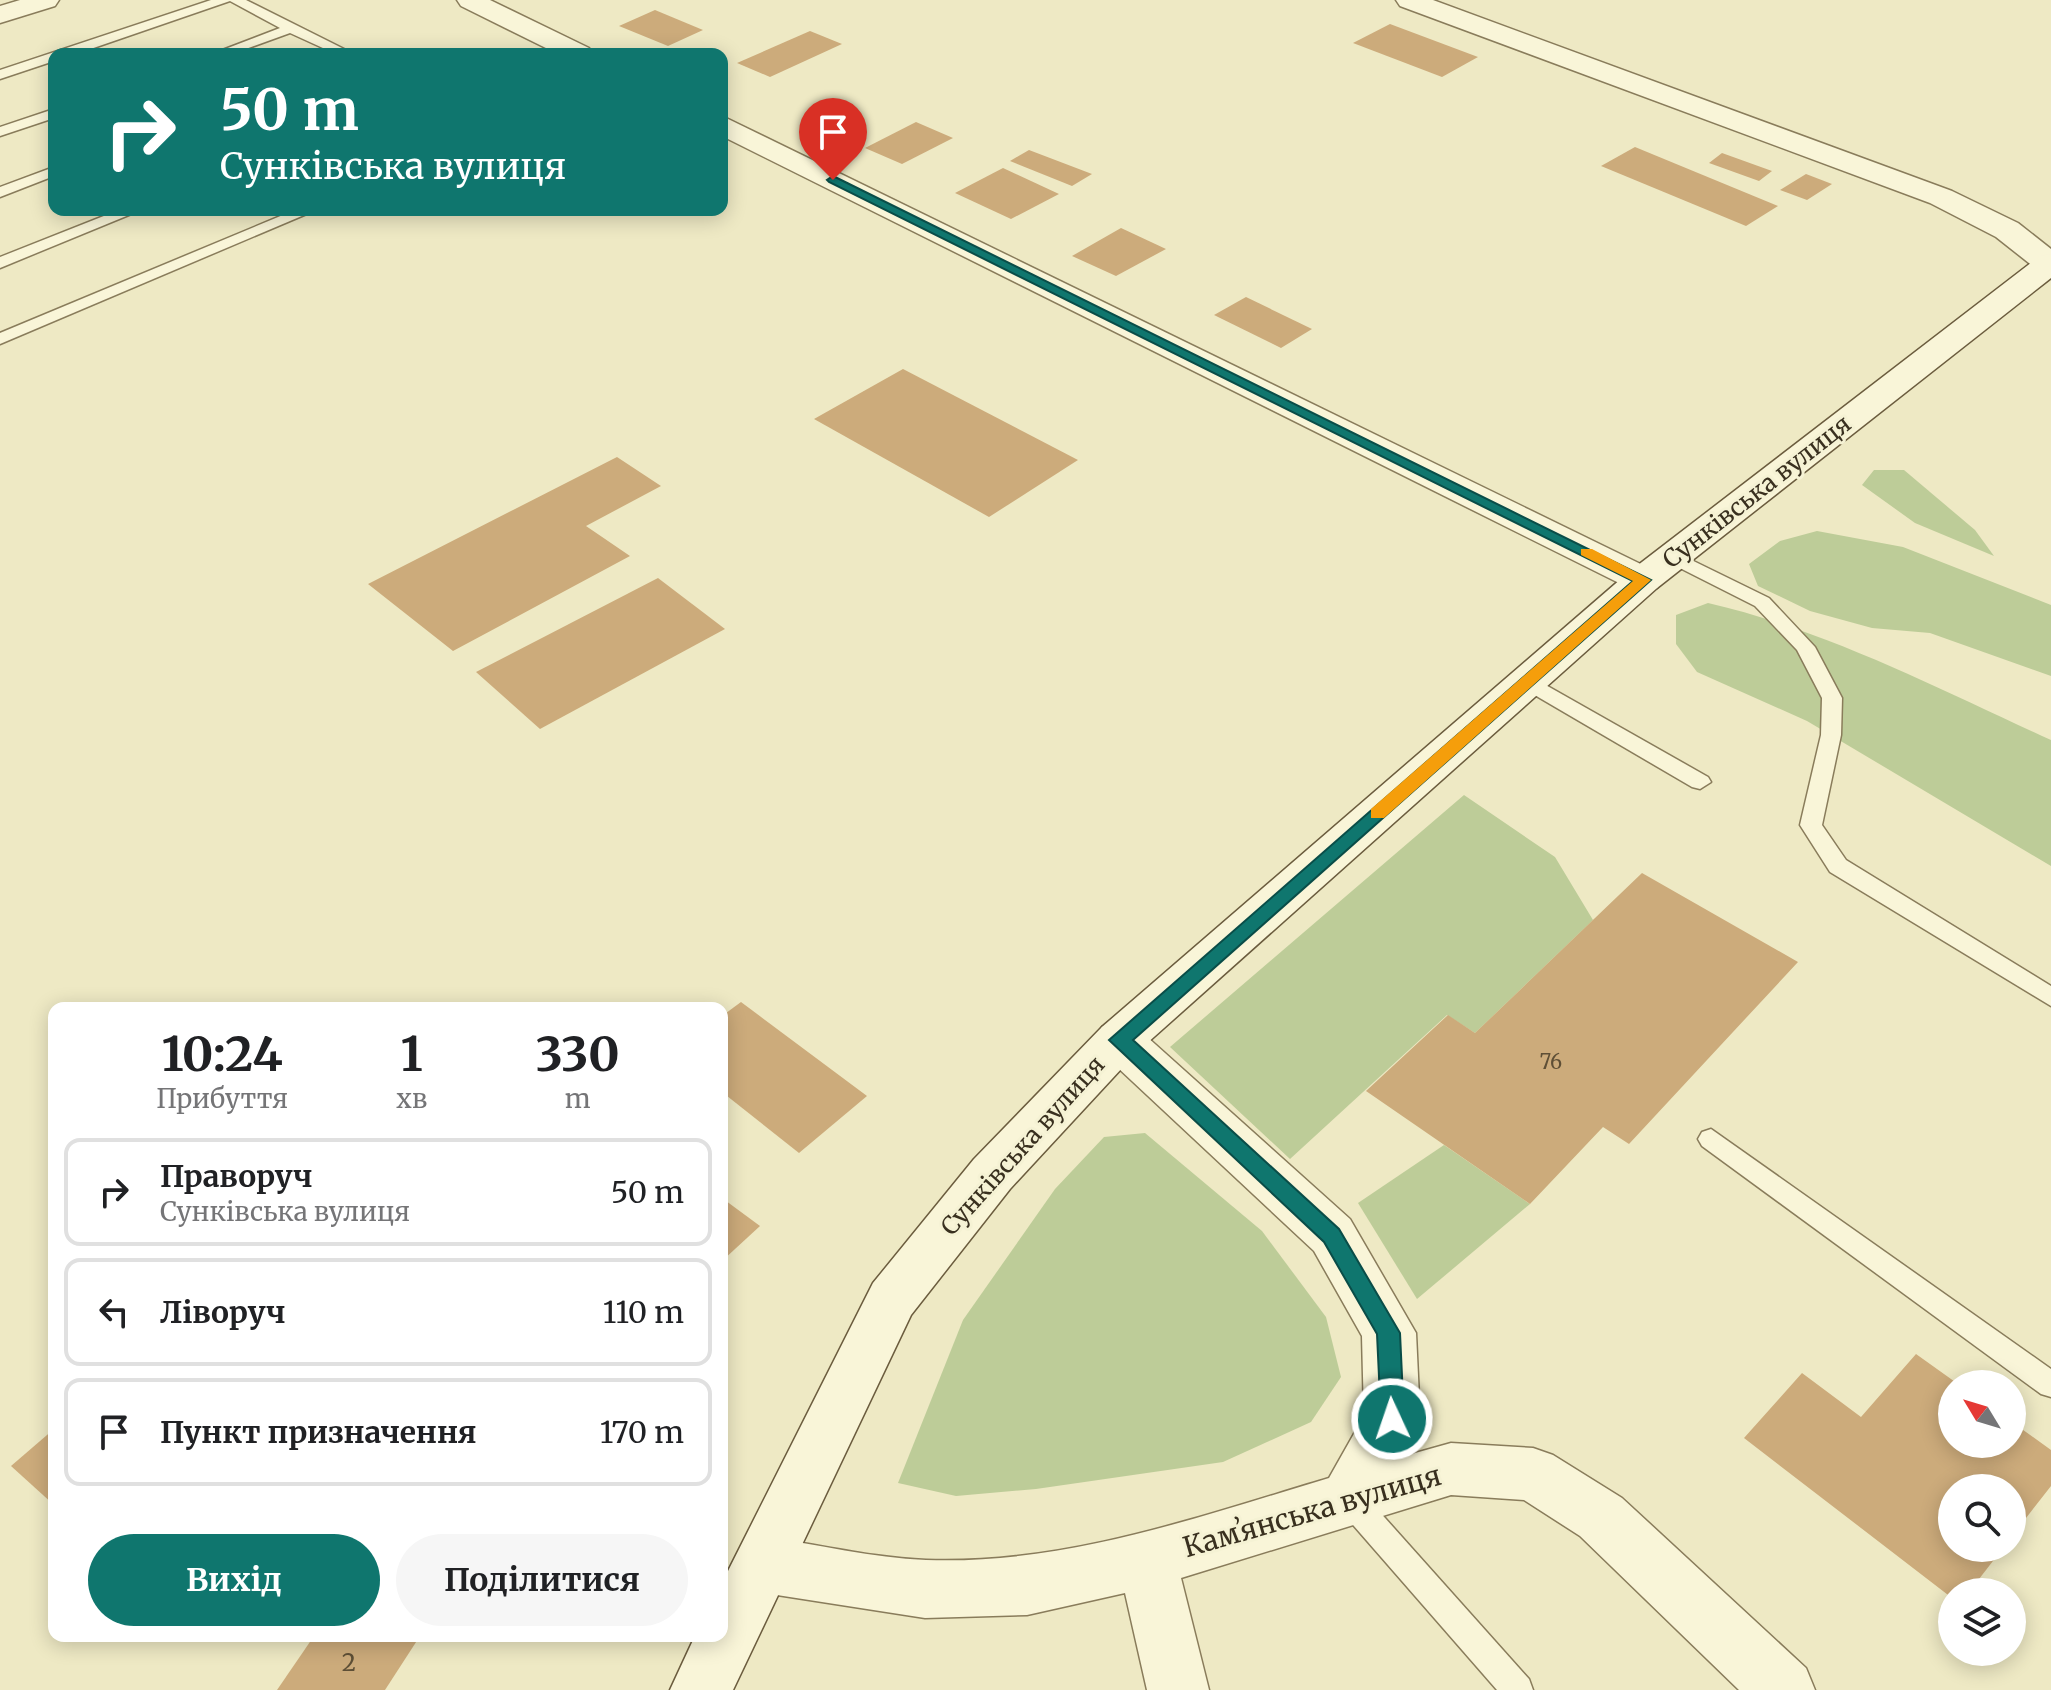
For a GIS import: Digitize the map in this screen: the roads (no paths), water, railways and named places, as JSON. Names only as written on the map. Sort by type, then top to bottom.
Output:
[{"type":"street","points":[[0,15],[46,0]]},
{"type":"street","points":[[470,0],[567,48]]},
{"type":"street","points":[[1409,0],[1941,197],[2007,230],[2051,263]]},
{"type":"street","points":[[728,128],[1658,569]]},
{"type":"street","name":"Сунківська вулиця","points":[[728,1636],[892,1299],[992,1174],[1119,1040],[1658,569],[2051,263]]},
{"type":"street","points":[[1119,1040],[1332,1235],[1389,1333],[1392,1419],[1349,1499]]},
{"type":"street","name":"Камʼянська вулиця","points":[[764,1565],[925,1589],[1027,1586],[1147,1560],[1451,1469],[1533,1474],[1601,1517],[1784,1690]]},
{"type":"street","points":[[1147,1560],[1178,1690]]},
{"type":"street","name":"Сунківська вулиця","points":[[701,1690],[725,1642]]},
{"type":"lane","points":[[81,48],[224,0]]},
{"type":"lane","points":[[236,0],[334,48]]},
{"type":"lane","points":[[236,48],[291,28]]},
{"type":"lane","points":[[0,75],[48,59]]},
{"type":"lane","points":[[0,132],[48,115]]},
{"type":"lane","points":[[0,192],[48,173]]},
{"type":"lane","points":[[0,263],[118,216]]},
{"type":"lane","points":[[0,339],[294,216]]},
{"type":"lane","points":[[1658,569],[1762,602],[1805,647],[1832,698],[1831,735],[1811,825],[1838,866],[2051,997]]},
{"type":"lane","points":[[1528,682],[1700,782]]},
{"type":"lane","points":[[1711,1139],[2051,1385]]},
{"type":"lane","points":[[1349,1499],[1518,1690]]}]
